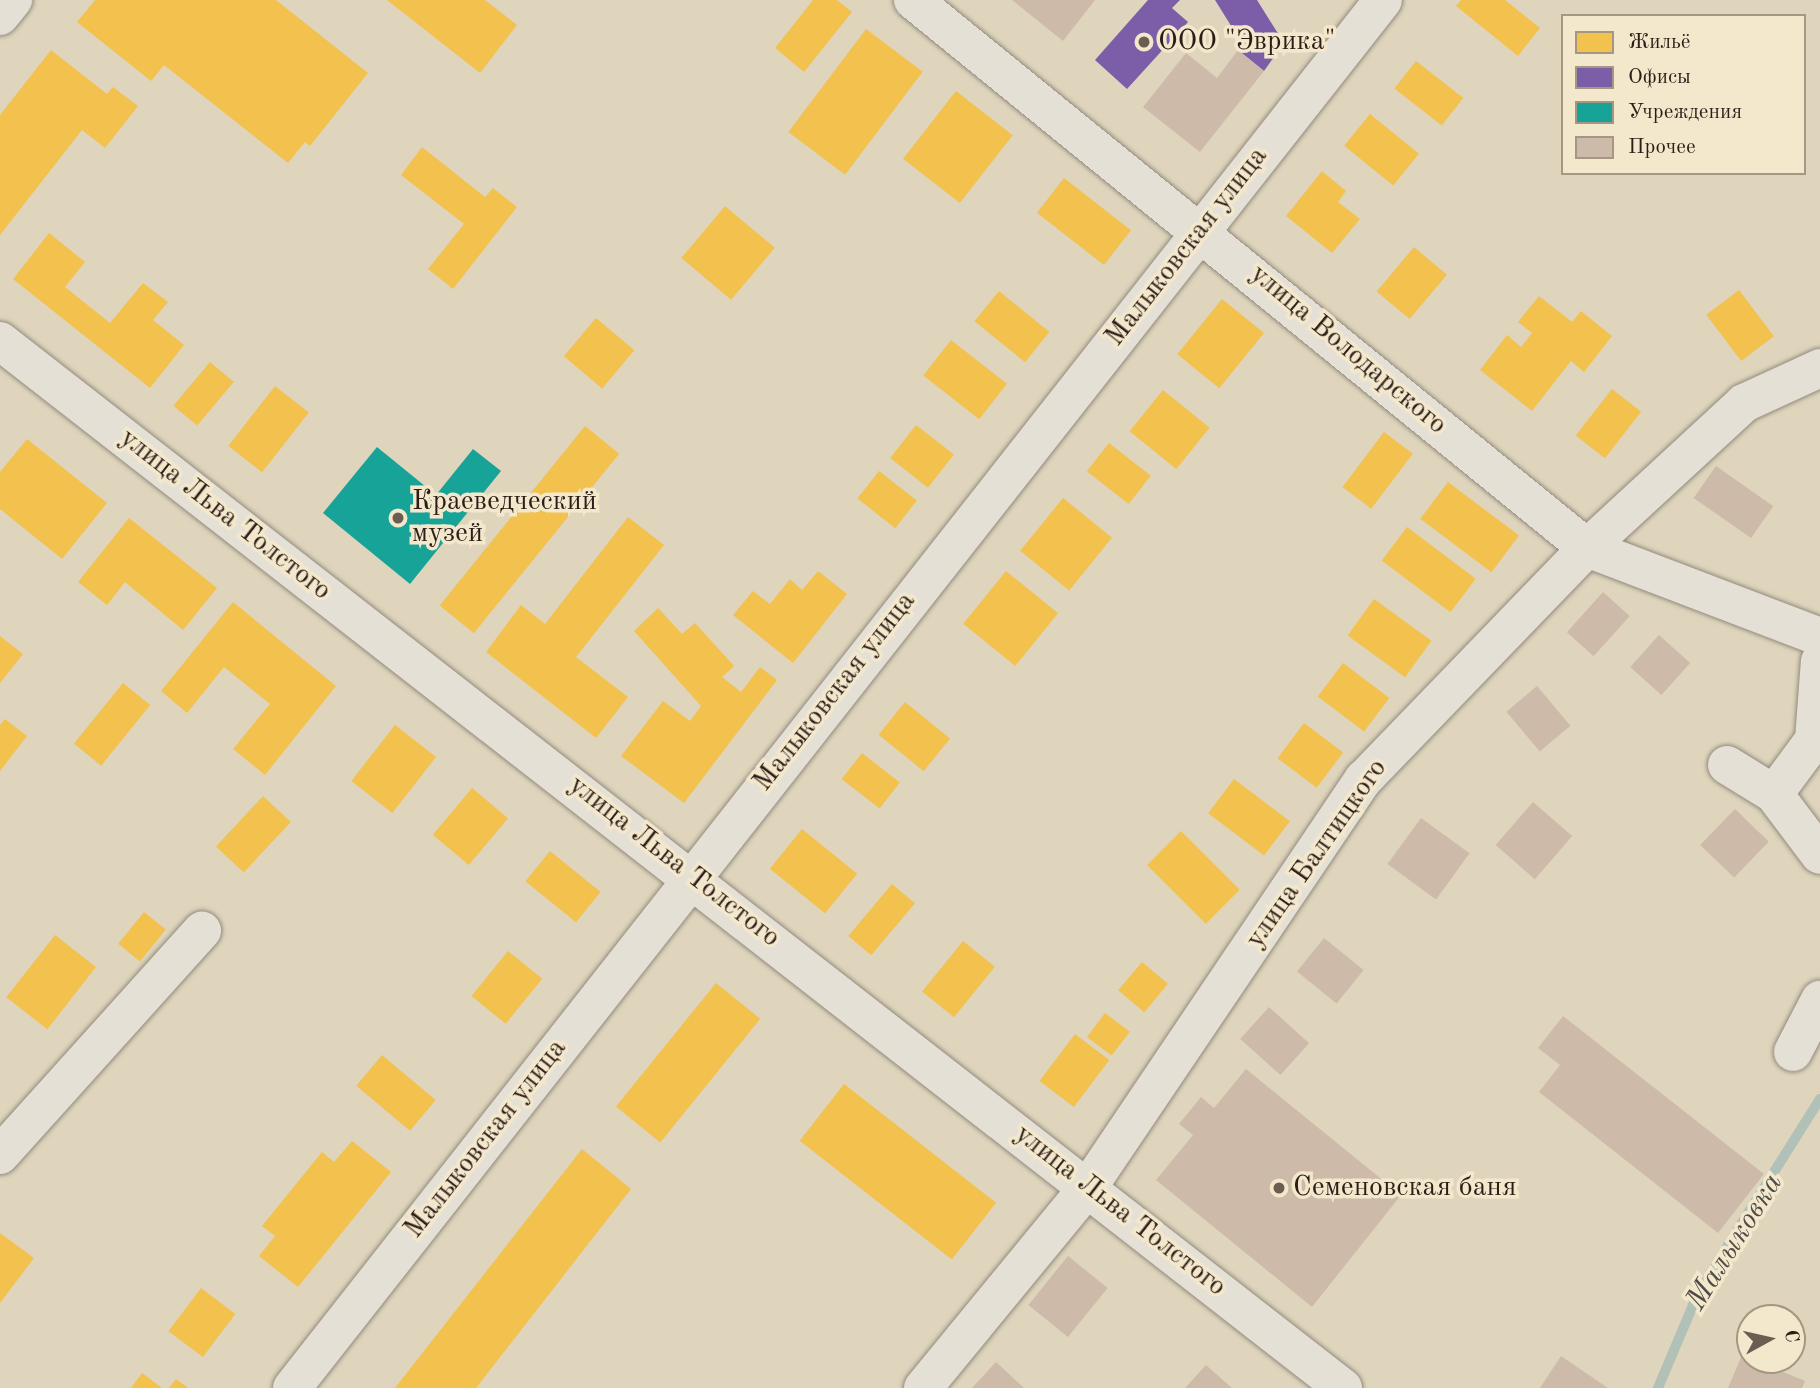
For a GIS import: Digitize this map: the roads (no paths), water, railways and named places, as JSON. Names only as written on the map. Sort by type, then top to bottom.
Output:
[{"type":"street","points":[[0,16],[13,0]]},
{"type":"street","name":"улица Володарского","points":[[913,0],[1201,228],[1587,548],[1820,637]]},
{"type":"street","name":"Малыковская улица","points":[[292,1388],[691,875],[1383,0]]},
{"type":"street","name":"улица Льва Толстого","points":[[0,341],[691,875],[1343,1388]]},
{"type":"street","name":"улица Балтицкого","points":[[923,1388],[1089,1186],[1364,779],[1587,548],[1745,403],[1820,368]]},
{"type":"street","points":[[1774,794],[1814,740],[1820,661]]},
{"type":"street","points":[[1727,765],[1774,794],[1820,855]]},
{"type":"street","points":[[0,1155],[202,931]]},
{"type":"street","points":[[1793,1052],[1820,1000]]},
{"type":"waterway","name":"Малыковка","points":[[1658,1388],[1699,1291],[1820,1099]]},
{"type":"place","name":"ООО \"Эврика\"","points":[[1144,42]]},
{"type":"place","name":"Краеведческий музей","points":[[398,518]]},
{"type":"place","name":"Семеновская баня","points":[[1279,1188]]}]
